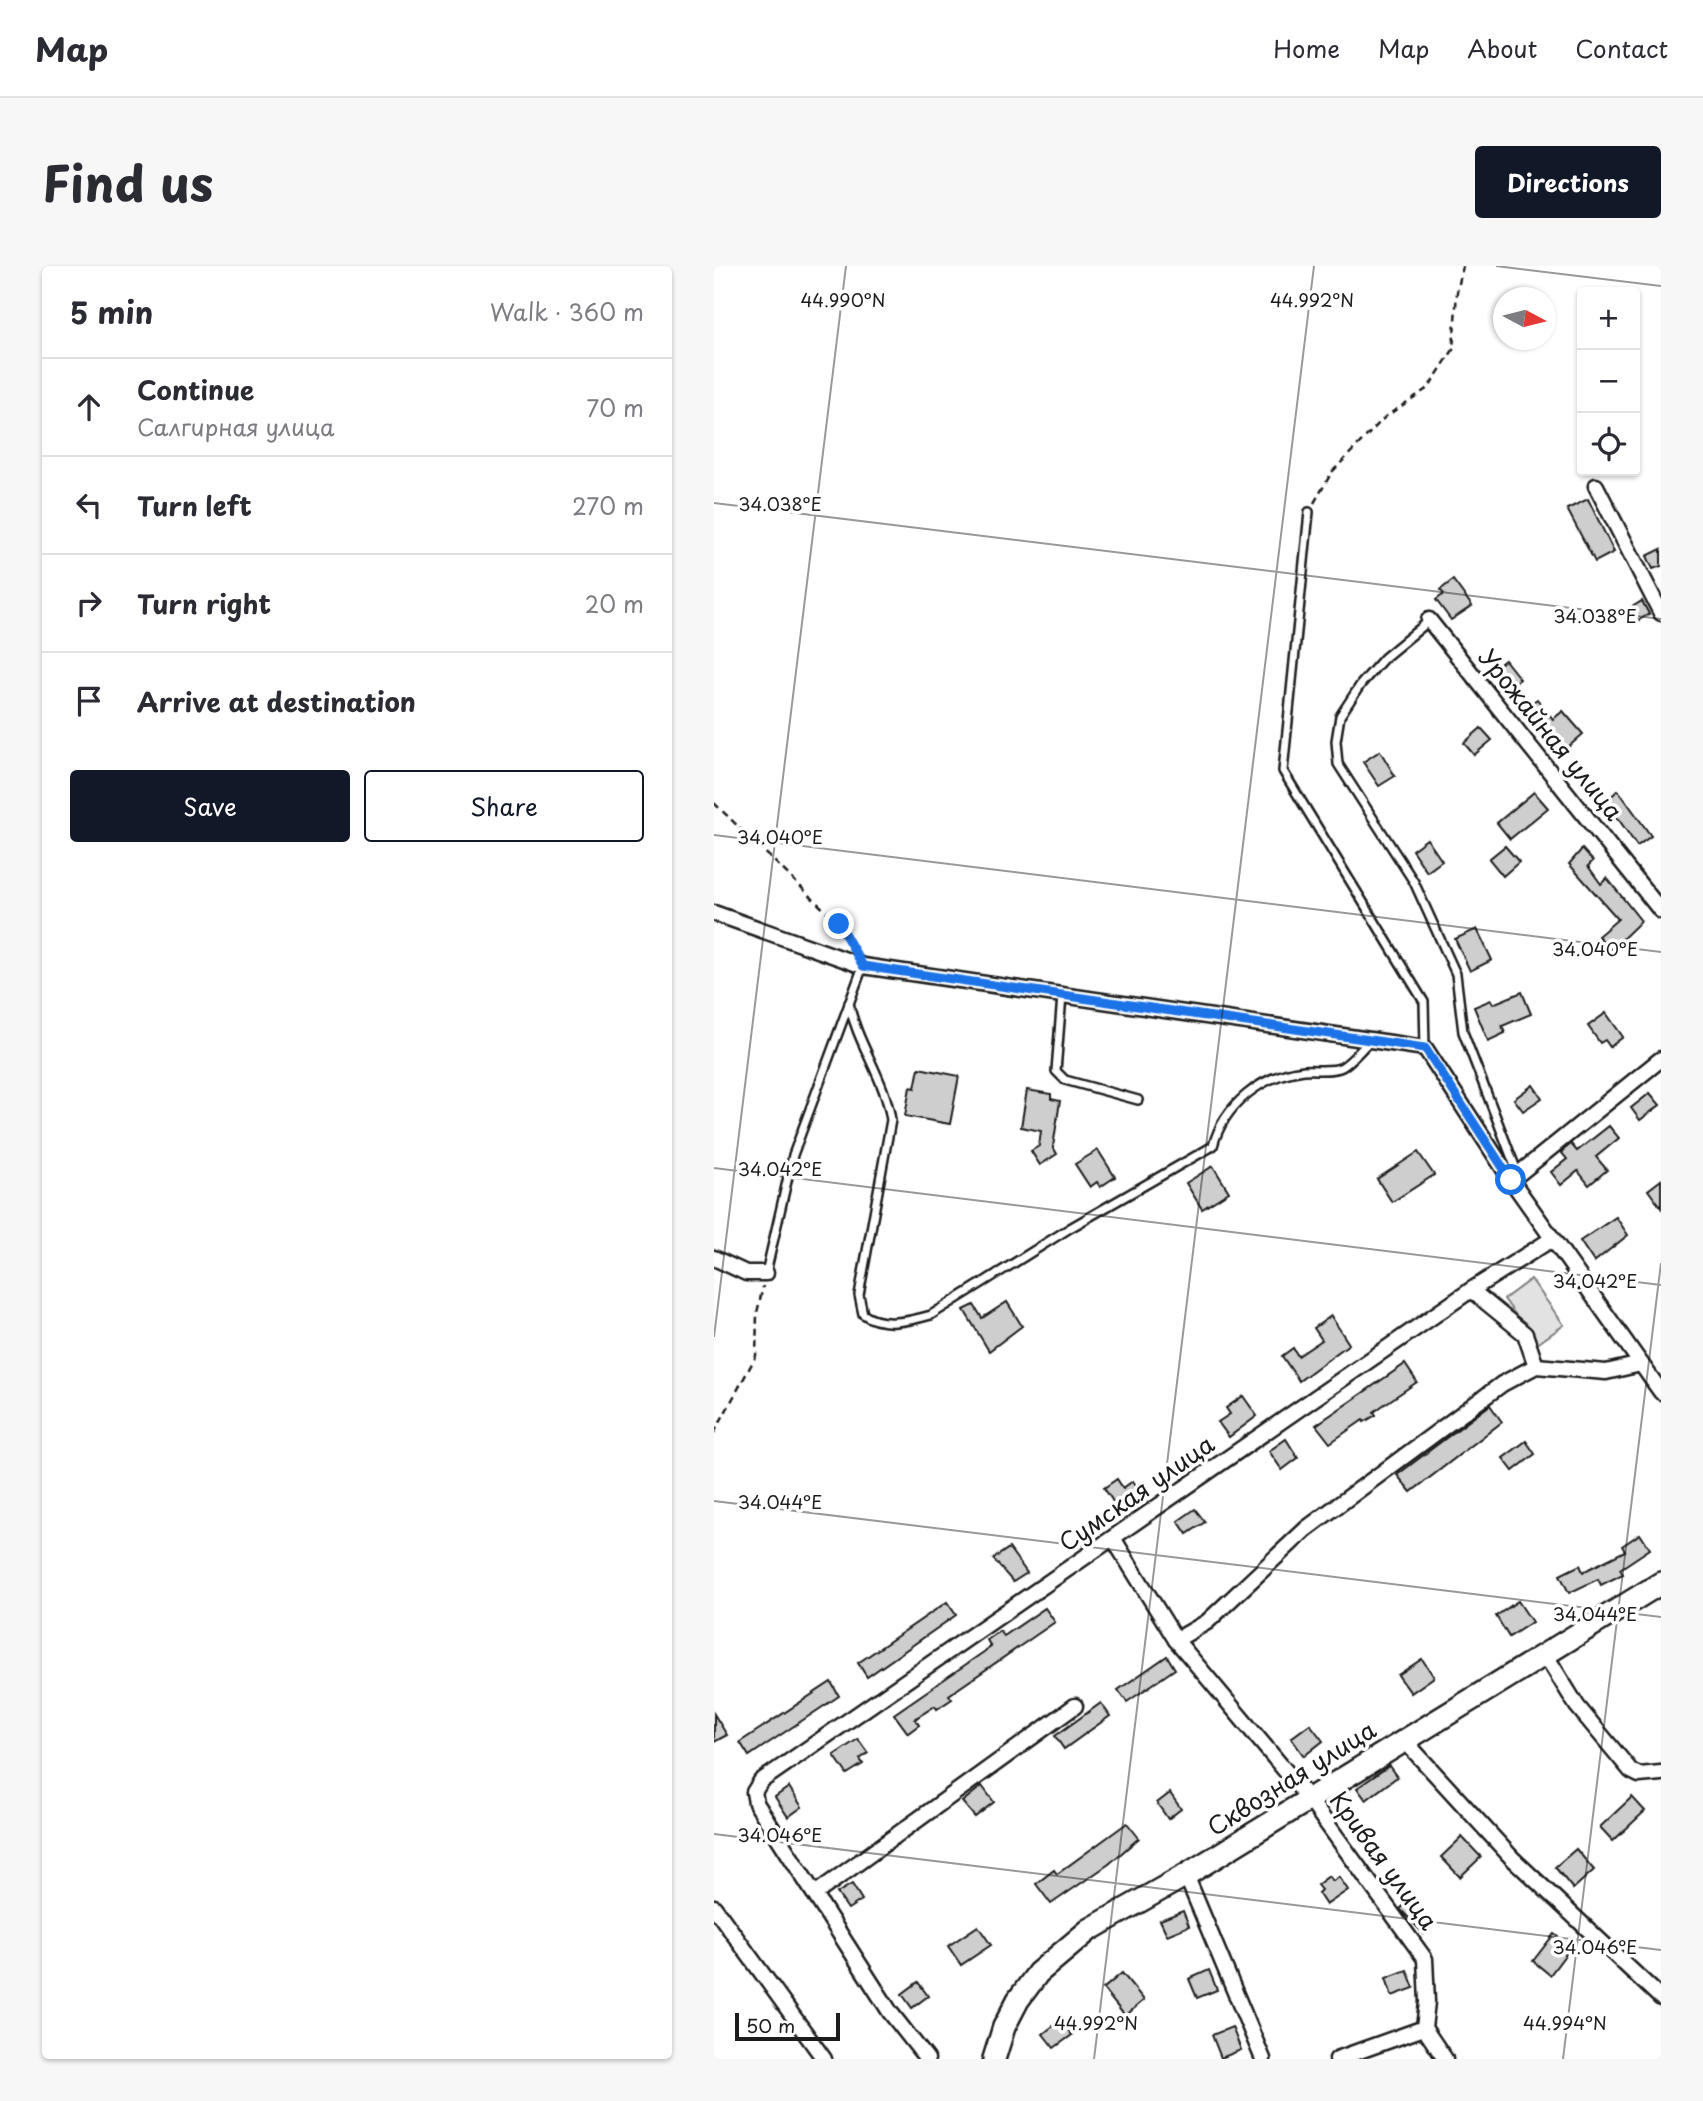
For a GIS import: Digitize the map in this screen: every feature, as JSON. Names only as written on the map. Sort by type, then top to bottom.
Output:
[{"type":"main road","name":"Сквозная улица","points":[[994,2059],[1018,2000],[1061,1951],[1089,1930],[1186,1875],[1661,1583]]},
{"type":"street","points":[[1596,486],[1661,613]]},
{"type":"street","name":"Урожайная улица","points":[[1429,620],[1661,911]]},
{"type":"street","points":[[714,913],[863,966],[1425,1048],[1514,1177],[1552,1239],[1661,1392]]},
{"type":"street","points":[[1514,1177],[1661,1059]]},
{"type":"street","name":"Сумская улица","points":[[815,1894],[756,1804],[754,1792],[761,1781],[1471,1290],[1552,1239]]},
{"type":"street","points":[[714,1258],[746,1273],[766,1273]]},
{"type":"street","points":[[1471,1290],[1525,1334],[1536,1366]]},
{"type":"street","points":[[1176,1640],[1207,1622],[1306,1529],[1502,1384],[1536,1366],[1606,1372],[1641,1364]]},
{"type":"street","name":"Кривая улица","points":[[1114,1538],[1176,1640],[1309,1799],[1425,1959],[1427,2001],[1424,2028]]},
{"type":"street","points":[[1545,1654],[1577,1706],[1632,1771],[1639,1775],[1661,1773]]},
{"type":"street","points":[[926,2059],[890,2012],[815,1894],[1074,1706]]},
{"type":"street","points":[[1404,1740],[1512,1858],[1661,1998]]},
{"type":"street","points":[[1186,1875],[1264,2059]]},
{"type":"street","points":[[714,1907],[824,2059]]},
{"type":"street","points":[[1337,2059],[1424,2028],[1445,2059]]},
{"type":"lane","points":[[1309,512],[1283,771],[1424,1002],[1425,1048]]},
{"type":"lane","points":[[1429,620],[1384,658],[1361,684],[1340,716],[1336,741],[1338,764],[1414,881],[1456,974],[1463,1032],[1514,1177]]},
{"type":"lane","points":[[766,1273],[793,1155],[863,966]]},
{"type":"lane","points":[[1062,995],[1056,1071],[1065,1080],[1138,1100]]},
{"type":"lane","points":[[849,1003],[854,1029],[888,1101],[891,1120],[859,1295],[863,1314],[870,1319],[884,1322],[907,1322],[931,1315],[1070,1228],[1213,1146],[1219,1125],[1237,1101],[1269,1079],[1300,1070],[1341,1068],[1370,1040]]},
{"type":"path","points":[[1309,512],[1332,472],[1385,417],[1428,388],[1454,350],[1457,292],[1463,266]]},
{"type":"path","points":[[714,803],[839,924],[863,966]]},
{"type":"path","points":[[714,1433],[756,1356],[757,1313],[766,1273]]},
{"type":"shaded area","points":[[1531,1279],[1564,1325],[1537,1344],[1504,1299]]},
{"type":"building","points":[[1588,499],[1614,552],[1595,562],[1567,509]]},
{"type":"building","points":[[1661,549],[1661,566],[1653,569],[1647,556]]},
{"type":"building","points":[[1453,580],[1472,606],[1451,620],[1436,600],[1444,594],[1440,590]]},
{"type":"building","points":[[1642,601],[1649,614],[1634,623],[1627,610]]},
{"type":"building","points":[[1505,660],[1520,679],[1506,690],[1491,671]]},
{"type":"building","points":[[1537,699],[1553,719],[1563,711],[1583,734],[1558,756],[1522,710]]},
{"type":"building","points":[[1481,728],[1492,740],[1474,755],[1464,743]]},
{"type":"building","points":[[1380,751],[1395,776],[1379,786],[1363,762]]},
{"type":"building","points":[[1618,790],[1651,836],[1637,846],[1619,820],[1603,804]]},
{"type":"building","points":[[1534,792],[1548,808],[1510,839],[1497,823]]},
{"type":"building","points":[[1427,839],[1442,861],[1427,872],[1412,850]]},
{"type":"building","points":[[1505,846],[1519,862],[1503,876],[1489,859]]},
{"type":"building","points":[[1582,849],[1593,861],[1588,866],[1601,884],[1607,878],[1641,921],[1611,950],[1598,936],[1618,919],[1569,864]]},
{"type":"building","points":[[1477,929],[1492,960],[1470,971],[1455,939]]},
{"type":"building","points":[[1522,992],[1531,1014],[1502,1026],[1505,1033],[1488,1041],[1474,1007],[1491,1000],[1493,1004]]},
{"type":"building","points":[[1606,1013],[1623,1037],[1610,1047],[1605,1040],[1600,1043],[1588,1026]]},
{"type":"building","points":[[919,1068],[959,1076],[950,1124],[905,1116],[910,1087],[915,1088]]},
{"type":"building","points":[[1533,1085],[1542,1098],[1523,1111],[1514,1099]]},
{"type":"building","points":[[1027,1090],[1051,1094],[1051,1099],[1060,1101],[1053,1147],[1057,1154],[1040,1165],[1031,1151],[1039,1146],[1041,1131],[1021,1127]]},
{"type":"building","points":[[1650,1093],[1660,1105],[1640,1120],[1631,1108]]},
{"type":"building","points":[[1609,1126],[1619,1138],[1596,1157],[1607,1170],[1589,1185],[1578,1171],[1561,1185],[1551,1172],[1567,1159],[1561,1152],[1571,1144],[1577,1151]]},
{"type":"building","points":[[1098,1150],[1115,1177],[1100,1187],[1097,1182],[1090,1187],[1075,1164]]},
{"type":"building","points":[[1418,1152],[1434,1175],[1392,1202],[1377,1179]]},
{"type":"building","points":[[1213,1166],[1229,1192],[1202,1209],[1186,1183]]},
{"type":"building","points":[[1661,1180],[1661,1208],[1648,1190]]},
{"type":"building","points":[[1616,1217],[1628,1235],[1594,1262],[1580,1241]]},
{"type":"building","points":[[1007,1302],[1022,1326],[989,1351],[964,1310],[974,1305],[982,1318]]},
{"type":"building","points":[[1331,1316],[1349,1344],[1299,1381],[1282,1356],[1293,1348],[1298,1356],[1322,1340],[1314,1328]]},
{"type":"building","points":[[1405,1364],[1417,1382],[1374,1412],[1376,1415],[1364,1422],[1363,1420],[1330,1443],[1316,1425]]},
{"type":"building","points":[[1243,1396],[1257,1416],[1229,1437],[1218,1422],[1230,1414],[1226,1408]]},
{"type":"building","points":[[1490,1405],[1502,1422],[1411,1492],[1397,1475]]},
{"type":"building","points":[[1286,1439],[1298,1458],[1282,1470],[1269,1451]]},
{"type":"building","points":[[1526,1441],[1535,1454],[1513,1471],[1503,1458]]},
{"type":"building","points":[[1117,1479],[1123,1488],[1133,1481],[1141,1494],[1118,1509],[1104,1488]]},
{"type":"building","points":[[1195,1509],[1205,1522],[1187,1534],[1178,1521]]},
{"type":"building","points":[[1640,1534],[1650,1549],[1620,1569],[1623,1574],[1601,1585],[1598,1579],[1569,1593],[1560,1575],[1580,1565],[1583,1572],[1625,1551],[1622,1546]]},
{"type":"building","points":[[1009,1548],[1027,1573],[1013,1582],[993,1559]]},
{"type":"building","points":[[1518,1601],[1532,1622],[1509,1637],[1496,1616]]},
{"type":"building","points":[[947,1602],[956,1615],[867,1677],[858,1663]]},
{"type":"building","points":[[1045,1608],[1055,1622],[949,1695],[952,1699],[915,1719],[919,1725],[908,1733],[894,1714],[991,1647],[987,1640],[1000,1631],[1004,1636]]},
{"type":"building","points":[[1167,1656],[1175,1669],[1127,1702],[1118,1690]]},
{"type":"building","points":[[1422,1659],[1434,1677],[1411,1693],[1398,1675]]},
{"type":"building","points":[[831,1682],[839,1696],[749,1756],[740,1742]]},
{"type":"building","points":[[1101,1703],[1110,1716],[1064,1749],[1055,1736]]},
{"type":"building","points":[[714,1714],[727,1735],[714,1742]]},
{"type":"building","points":[[1310,1724],[1323,1741],[1304,1756],[1291,1738]]},
{"type":"building","points":[[858,1739],[868,1753],[860,1759],[863,1764],[847,1774],[834,1755]]},
{"type":"building","points":[[1389,1766],[1397,1777],[1366,1800],[1357,1788]]},
{"type":"building","points":[[982,1786],[994,1802],[975,1817],[962,1802]]},
{"type":"building","points":[[789,1787],[802,1807],[788,1817],[775,1797]]},
{"type":"building","points":[[1170,1793],[1181,1809],[1168,1819],[1157,1803]]},
{"type":"building","points":[[1632,1797],[1645,1811],[1613,1841],[1600,1827]]},
{"type":"building","points":[[1127,1823],[1139,1838],[1109,1864],[1051,1904],[1036,1884],[1054,1870],[1057,1874]]},
{"type":"building","points":[[1462,1837],[1481,1857],[1460,1877],[1441,1857]]},
{"type":"building","points":[[1576,1849],[1594,1870],[1573,1889],[1555,1867]]},
{"type":"building","points":[[1329,1876],[1333,1881],[1339,1877],[1348,1890],[1326,1905],[1318,1893],[1321,1890],[1317,1885]]},
{"type":"building","points":[[852,1884],[862,1900],[848,1909],[837,1893]]},
{"type":"building","points":[[1410,1900],[1432,1925],[1424,1934],[1400,1909]]},
{"type":"building","points":[[1183,1911],[1189,1926],[1167,1935],[1160,1920]]},
{"type":"building","points":[[978,1926],[991,1945],[961,1965],[948,1946]]},
{"type":"building","points":[[1554,1934],[1571,1947],[1550,1975],[1533,1961]]},
{"type":"building","points":[[1209,1970],[1217,1990],[1197,1998],[1189,1979]]},
{"type":"building","points":[[1407,1970],[1414,1988],[1392,1996],[1386,1978]]},
{"type":"building","points":[[1122,1973],[1144,2000],[1125,2016],[1103,1989]]},
{"type":"building","points":[[918,1982],[928,1996],[912,2008],[902,1994]]},
{"type":"building","points":[[1061,2020],[1072,2035],[1054,2048],[1043,2034]]},
{"type":"building","points":[[1232,2027],[1241,2050],[1221,2058],[1212,2035]]},
{"type":"route","points":[[839,924],[863,966],[1425,1048],[1511,1180]]}]
